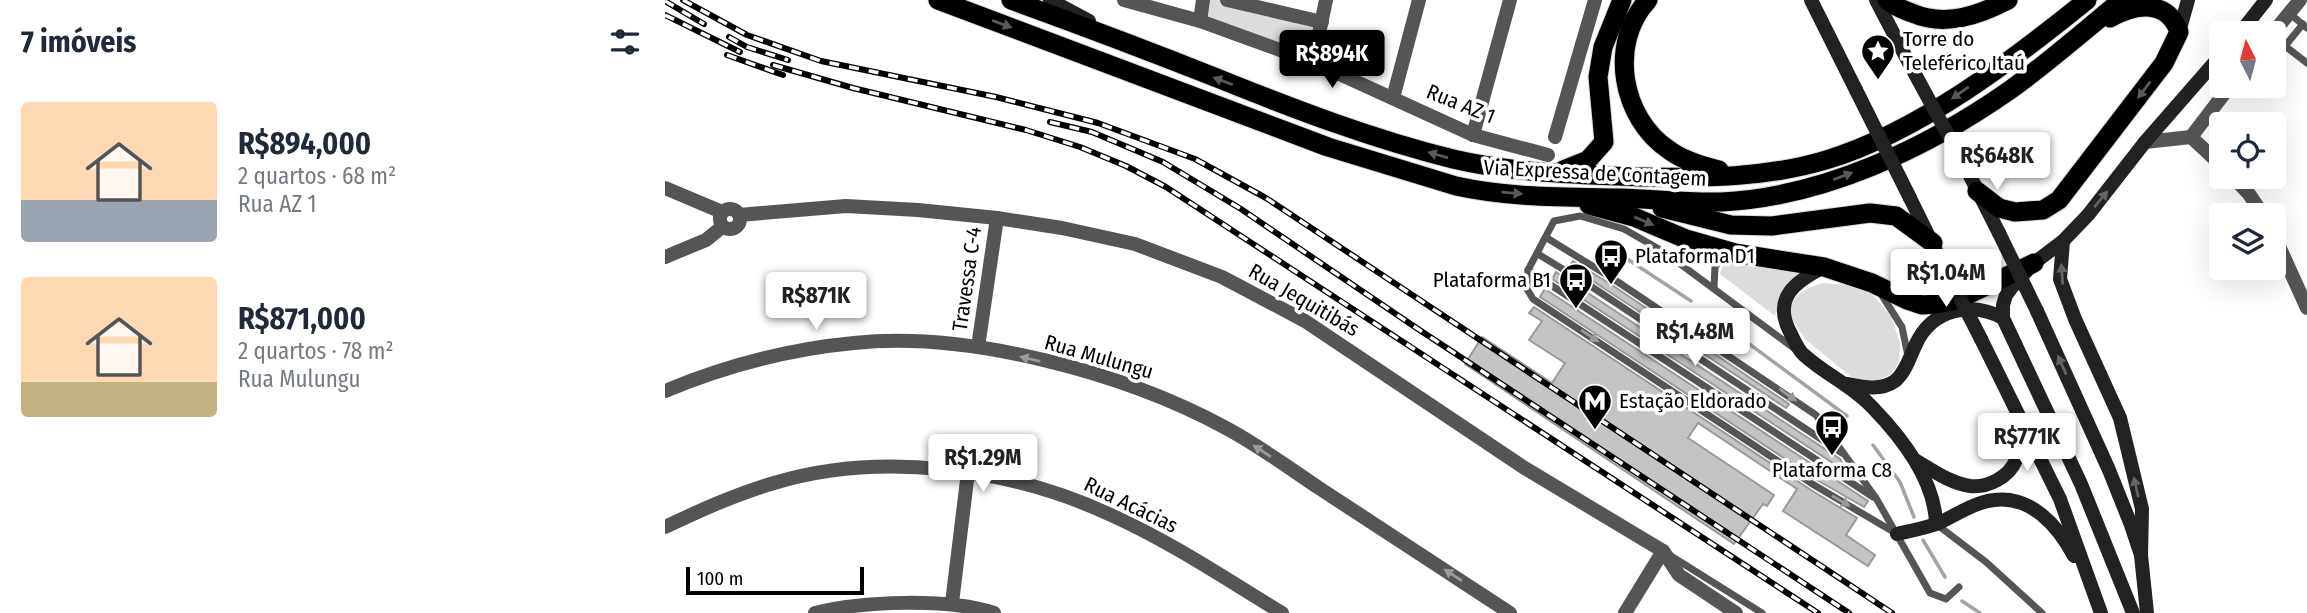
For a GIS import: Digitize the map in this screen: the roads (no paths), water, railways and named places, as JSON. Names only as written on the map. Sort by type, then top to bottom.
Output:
[{"type":"highway","name":"Via Expressa de Contagem","points":[[938,0],[1328,147],[1472,189],[1554,197],[1722,202],[1777,194],[1834,180],[1951,128],[2011,89],[2073,40]]},
{"type":"highway","name":"Via Expressa de Contagem","points":[[1011,0],[1134,45],[1336,125],[1455,159],[1551,164],[1663,177],[1744,176],[1828,159],[1895,131],[1941,107],[2087,0]]},
{"type":"highway","points":[[1551,164],[1588,160],[1604,142],[1598,77],[1603,47],[1622,0]]},
{"type":"highway","points":[[1648,0],[1630,30],[1623,62],[1626,88],[1635,109],[1649,131],[1668,150],[1698,165],[1744,176]]},
{"type":"highway","points":[[1887,0],[1895,7],[1926,19],[1951,20],[1980,14],[2008,0]]},
{"type":"highway","points":[[2073,40],[2122,0]]},
{"type":"highway","points":[[1977,191],[1999,208],[2015,212],[2043,210],[2059,200],[2164,63],[2179,32],[2172,15],[2162,7],[2141,5],[2117,14],[2073,40]]},
{"type":"highway","points":[[1554,197],[1635,216],[1686,239],[1732,252],[1824,267],[1872,283],[1921,304],[1957,300],[2034,263]]},
{"type":"highway","points":[[1625,198],[1731,225],[1772,226],[1870,213],[1896,216],[1933,243]]},
{"type":"main road","points":[[1050,0],[1134,45]]},
{"type":"main road","points":[[1811,0],[2060,499],[2101,613]]},
{"type":"main road","points":[[1876,0],[1965,166],[2037,311],[2109,470],[2141,555]]},
{"type":"main road","points":[[2179,32],[2188,0]]},
{"type":"main road","points":[[2249,21],[2265,1]]},
{"type":"main road","points":[[2133,613],[2081,485],[2003,318],[2003,305],[2006,295],[2034,263],[2063,241],[2088,215],[2145,142],[2209,69]]},
{"type":"main road","points":[[2063,241],[2060,279],[2120,418],[2142,509],[2141,555],[2147,613]]},
{"type":"main road","points":[[1824,267],[1794,285],[1787,297],[1783,313],[1787,325],[1802,354],[1846,384],[1873,407],[1915,460],[1934,500],[1936,524]]},
{"type":"main road","points":[[1846,384],[1881,387],[1896,380],[1909,362],[1916,341],[1937,319],[1952,311],[1971,308],[1987,310],[2003,318]]},
{"type":"main road","points":[[1915,460],[1946,478],[1972,486],[1994,483],[2004,476],[2016,460],[2018,436],[2013,406]]},
{"type":"main road","points":[[1896,534],[1936,524],[1966,509],[1993,500],[2014,500],[2040,512],[2066,541],[2096,597]]},
{"type":"street","name":"Rua AZ 1","points":[[1124,0],[1200,21],[1313,62],[1473,135],[1551,164]]},
{"type":"street","points":[[1200,21],[1203,0]]},
{"type":"street","points":[[1227,0],[1322,22]]},
{"type":"street","points":[[1313,62],[1326,0]]},
{"type":"street","points":[[1393,98],[1419,0]]},
{"type":"street","points":[[1473,135],[1510,0]]},
{"type":"street","points":[[1555,137],[1595,0]]},
{"type":"street","points":[[2283,21],[2300,0]]},
{"type":"street","points":[[2145,142],[2191,137],[2221,98]]},
{"type":"street","points":[[2191,137],[2209,154]]},
{"type":"street","points":[[665,188],[721,219],[706,240],[665,257]]},
{"type":"street","points":[[2244,189],[2255,203]]},
{"type":"street","name":"Rua Jequitibás","points":[[721,219],[731,230],[739,220],[846,214],[876,208],[996,218],[1062,228],[1135,244],[1222,277],[1305,321],[1523,467],[1663,551],[1679,575],[1736,613]]},
{"type":"street","name":"Travessa C-4","points":[[978,347],[996,218]]},
{"type":"street","points":[[2286,262],[2307,308]]},
{"type":"street","name":"Rua Mulungu","points":[[665,391],[748,362],[855,343],[911,342],[978,347],[1109,377],[1229,429],[1510,613]]},
{"type":"street","name":"Rua Acácias","points":[[665,527],[732,496],[777,482],[834,471],[912,466],[968,472],[1049,491],[1111,514],[1171,546],[1282,613]]},
{"type":"street","points":[[952,603],[968,472]]},
{"type":"street","points":[[1625,613],[1663,551]]},
{"type":"street","points":[[815,613],[838,607],[952,603],[994,613]]},
{"type":"lane","points":[[2289,13],[2305,26],[2285,46],[2307,64]]},
{"type":"lane","points":[[1802,354],[1664,252],[1624,229],[1580,216],[1554,221],[1528,270],[1527,289],[1533,299],[1814,485],[1896,534]]},
{"type":"lane","points":[[1547,237],[1816,415],[1876,498],[1930,593],[1946,599],[1959,587]]},
{"type":"lane","points":[[1714,288],[1715,266],[1732,252]]},
{"type":"lane","points":[[1538,254],[1592,287],[1849,459]]},
{"type":"lane","points":[[1528,270],[1876,498]]},
{"type":"lane","points":[[1872,283],[1902,327],[1909,362]]},
{"type":"lane","points":[[1936,524],[1986,562],[2042,613]]},
{"type":"lane","name":"Rua Jequitibás","points":[[1663,551],[1762,613]]},
{"type":"waterway","points":[[1612,249],[1691,301]]},
{"type":"waterway","points":[[1714,318],[1847,416]]},
{"type":"waterway","points":[[1873,445],[1900,482],[1914,517]]},
{"type":"waterway","points":[[1923,540],[1945,577]]},
{"type":"waterway","points":[[1962,601],[1980,613]]},
{"type":"railway","points":[[683,0],[747,35],[821,61],[996,97],[1098,123],[1195,159],[1266,198],[1892,613]]},
{"type":"railway","points":[[665,1],[704,24]]},
{"type":"railway","points":[[665,15],[740,52]]},
{"type":"railway","points":[[729,37],[747,47],[788,60]]},
{"type":"railway","points":[[727,55],[783,75]]},
{"type":"railway","points":[[773,65],[853,88],[1026,130],[1080,147],[1126,166],[1166,187],[1818,613]]},
{"type":"railway","points":[[1050,122],[1092,132],[1163,162],[1241,209],[1849,613]]},
{"type":"place","name":"Torre do Teleférico Itaú","points":[[1878,81]]},
{"type":"place","name":"Plataforma D1","points":[[1611,286]]},
{"type":"place","name":"Plataforma B1","points":[[1576,310]]},
{"type":"place","name":"Estação Eldorado","points":[[1595,431]]},
{"type":"place","name":"Plataforma C8","points":[[1832,457]]}]
